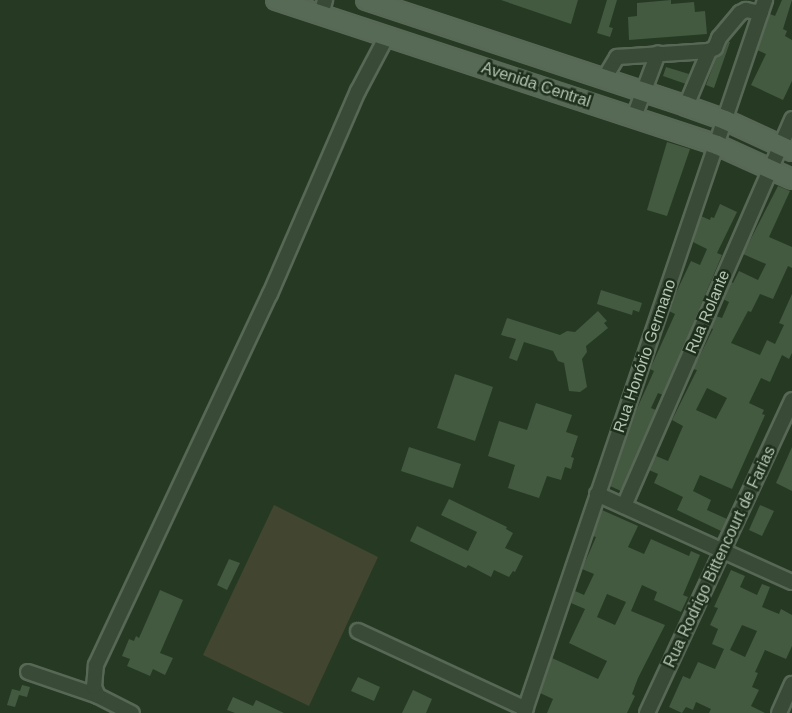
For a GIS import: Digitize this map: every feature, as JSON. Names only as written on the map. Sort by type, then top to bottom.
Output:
[{"type":"main road","name":"Avenida Central","points":[[276,0],[323,7],[387,36],[717,145],[792,180]]},
{"type":"main road","name":"Avenida Central","points":[[373,1],[686,106],[725,120],[786,148]]},
{"type":"main road","points":[[405,42],[414,16]]},
{"type":"street","points":[[604,78],[617,57],[709,51],[716,48],[719,38],[740,13],[763,7]]},
{"type":"street","name":"Rua Honório Germano","points":[[525,711],[763,7]]},
{"type":"street","points":[[98,696],[93,687],[96,665],[270,294],[358,91],[387,36]]},
{"type":"street","points":[[686,106],[709,51]]},
{"type":"street","points":[[634,117],[658,53]]},
{"type":"street","name":"Rua Rolante","points":[[624,506],[770,169],[786,148],[792,119]]},
{"type":"street","name":"Rua Rodrigo Bittencourt de Farias","points":[[647,713],[792,400]]},
{"type":"street","points":[[597,494],[792,582]]},
{"type":"street","points":[[358,632],[525,711]]},
{"type":"street","points":[[28,672],[98,696],[117,710],[132,713]]},
{"type":"street","points":[[778,713],[792,684]]},
{"type":"green space","points":[[274,505],[378,557],[309,706],[203,655]]},
{"type":"building","points":[[501,0],[578,0],[571,24]]},
{"type":"building","points":[[607,0],[617,0],[609,27],[613,28],[610,37],[597,33]]},
{"type":"building","points":[[671,0],[671,4],[694,2],[695,12],[705,11],[707,34],[629,40],[628,17],[637,16],[637,3]]},
{"type":"building","points":[[782,0],[792,0],[783,29],[787,31],[785,36],[792,40],[792,81],[783,100],[751,85],[766,54],[757,50],[770,14],[775,16]]},
{"type":"building","points":[[730,42],[714,88],[706,85],[716,58],[723,52]]},
{"type":"building","points":[[666,67],[689,74],[686,84],[663,76]]},
{"type":"building","points":[[667,142],[690,149],[667,216],[647,210]]},
{"type":"building","points":[[778,186],[790,191],[769,237],[792,247],[792,268],[788,266],[773,299],[760,294],[731,343],[760,355],[767,340],[775,344],[784,325],[779,323],[792,294],[792,353],[789,359],[782,355],[770,382],[761,378],[749,403],[764,410],[762,414],[765,415],[732,489],[700,475],[693,491],[711,500],[707,510],[727,519],[721,531],[677,510],[683,497],[654,483],[658,474],[649,470],[656,456],[668,461],[683,426],[672,420],[697,370],[693,369],[713,329],[711,328],[716,316],[722,318],[729,302],[723,299],[731,282],[733,283],[739,271],[758,280],[766,264],[743,254]],"holes":[[[707,388],[727,398],[716,419],[696,410]]]},
{"type":"building","points":[[720,204],[737,212],[717,253],[722,255],[663,395],[658,393],[651,408],[656,410],[621,491],[610,486],[634,415],[654,371],[650,369],[675,314],[669,311],[691,261],[700,265],[707,249],[693,242],[701,216],[710,220],[711,217],[714,218]]},
{"type":"building","points":[[601,290],[642,303],[639,312],[633,310],[632,315],[597,304]]},
{"type":"building","points":[[598,311],[607,321],[604,323],[608,328],[586,346],[587,352],[582,359],[587,387],[580,392],[569,391],[564,363],[558,361],[553,351],[524,342],[517,361],[509,358],[516,339],[501,335],[507,318],[560,335],[567,331],[575,332]]},
{"type":"building","points":[[455,374],[493,387],[475,441],[437,428]]},
{"type":"building","points":[[536,403],[572,415],[566,432],[578,436],[571,457],[574,458],[571,469],[565,467],[561,480],[547,476],[539,498],[508,488],[515,465],[488,456],[499,421],[527,430]]},
{"type":"building","points":[[409,447],[461,464],[453,488],[401,471]]},
{"type":"building","points":[[792,447],[792,491],[776,483]]},
{"type":"building","points":[[449,499],[507,527],[506,529],[513,533],[505,548],[523,556],[515,572],[513,571],[509,577],[494,570],[491,577],[468,565],[466,568],[410,541],[417,526],[468,551],[477,532],[441,515]]},
{"type":"building","points":[[760,505],[774,511],[762,536],[749,530]]},
{"type":"building","points":[[602,510],[638,526],[628,547],[644,554],[651,539],[689,556],[691,551],[700,555],[683,595],[688,597],[681,612],[654,600],[657,592],[642,585],[631,611],[665,625],[638,678],[632,694],[635,696],[627,713],[547,713],[553,699],[540,693],[552,658],[598,679],[607,661],[569,643],[585,609],[571,603],[575,591],[584,595],[594,574],[582,569],[596,537],[593,536]],"holes":[[[607,594],[626,602],[615,625],[597,617]]]},
{"type":"building","points":[[229,559],[240,563],[227,590],[217,585]]},
{"type":"building","points":[[731,570],[745,576],[740,587],[757,595],[762,584],[770,587],[762,607],[779,614],[781,609],[792,615],[792,646],[786,659],[765,650],[755,672],[758,673],[752,687],[759,690],[751,706],[765,713],[709,713],[711,709],[696,702],[693,710],[686,707],[682,713],[669,707],[683,676],[690,679],[698,662],[715,669],[724,649],[712,644],[718,629],[710,625],[718,608],[714,607]],"holes":[[[742,625],[757,631],[745,657],[730,650]]]},
{"type":"building","points":[[160,590],[183,600],[160,653],[173,658],[165,675],[153,669],[150,676],[127,666],[130,659],[122,656],[129,639],[134,641],[136,636],[139,638]]},
{"type":"building","points":[[358,677],[380,687],[374,701],[351,691]]},
{"type":"building","points":[[22,685],[30,687],[27,697],[19,695],[15,707],[7,705],[12,689],[20,691]]},
{"type":"building","points":[[413,690],[432,699],[426,713],[402,713]]},
{"type":"building","points":[[233,697],[253,706],[256,700],[284,713],[235,713],[227,710]]}]
